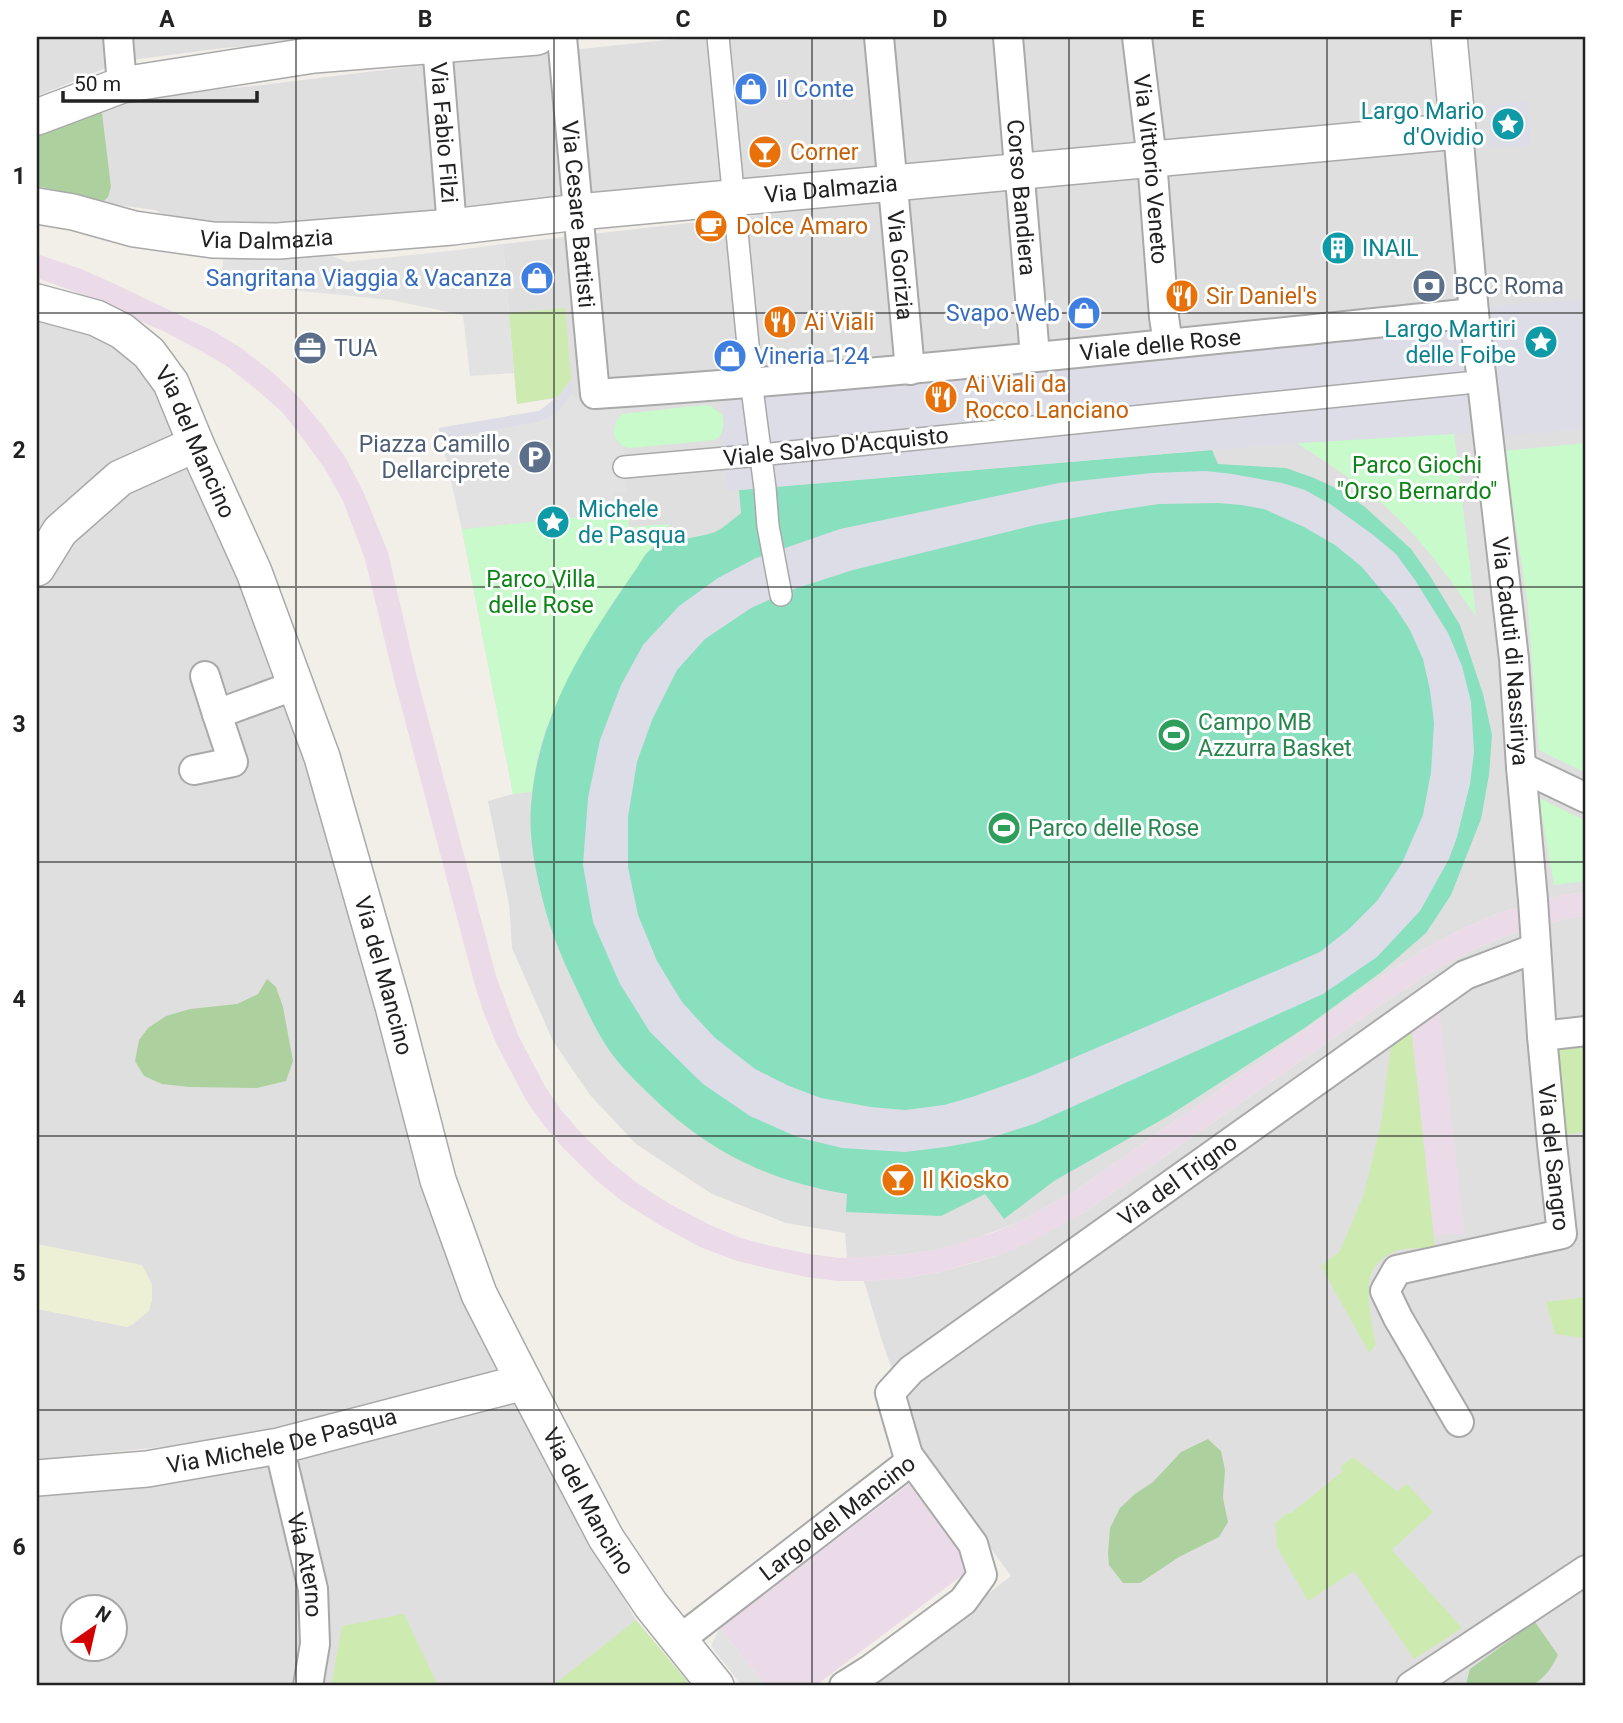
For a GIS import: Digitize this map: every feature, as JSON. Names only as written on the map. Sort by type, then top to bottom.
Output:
[{"type":"street","points":[[118,37],[122,85]]},
{"type":"street","points":[[37,117],[122,85],[313,46],[537,37]]},
{"type":"street","name":"Via Cesare Battisti","points":[[562,37],[595,394]]},
{"type":"street","points":[[718,37],[751,383],[768,526],[781,595]]},
{"type":"street","name":"Via Gorizia","points":[[879,37],[910,370]]},
{"type":"street","name":"Corso Bandiera","points":[[1008,37],[1035,356]]},
{"type":"street","name":"Via Vittorio Veneto","points":[[1138,37],[1168,344]]},
{"type":"street","points":[[1449,37],[1458,131]]},
{"type":"street","name":"Via Fabio Filzi","points":[[437,41],[453,227]]},
{"type":"street","name":"Via Dalmazia","points":[[37,206],[73,212],[134,229],[213,240],[278,242],[893,182],[1458,131]]},
{"type":"street","name":"Via Caduti di Nassiriya","points":[[1458,131],[1475,313],[1514,659],[1536,948]]},
{"type":"street","name":"Via del Mancino","points":[[37,302],[96,318],[122,331],[149,354],[171,383],[254,572],[326,770],[393,1006],[438,1180],[480,1294],[606,1538],[651,1605],[716,1686]]},
{"type":"street","name":"Viale delle Rose","points":[[595,394],[910,370],[1475,313]]},
{"type":"street","name":"Viale Salvo D'Acquisto","points":[[624,467],[1466,383]]},
{"type":"street","points":[[37,568],[60,531],[120,478],[196,444]]},
{"type":"street","points":[[194,770],[233,762],[205,676]]},
{"type":"street","points":[[217,713],[296,685]]},
{"type":"street","points":[[1521,767],[1586,798]]},
{"type":"street","name":"Via del Sangro","points":[[1459,1422],[1404,1329],[1385,1291],[1397,1270],[1562,1234],[1536,948]]},
{"type":"street","name":"Via del Trigno","points":[[911,1461],[890,1393],[911,1370],[1465,975],[1536,948]]},
{"type":"street","points":[[1542,1036],[1586,1031]]},
{"type":"street","name":"Via Michele De Pasqua","points":[[37,1478],[147,1469],[279,1446],[524,1382]]},
{"type":"street","name":"Via Aterno","points":[[279,1446],[313,1589],[315,1644],[308,1686]]},
{"type":"street","name":"Largo del Mancino","points":[[679,1640],[911,1461],[974,1544],[982,1575],[963,1601],[844,1686]]},
{"type":"street","points":[[1411,1686],[1586,1570]]},
{"type":"shaded area","points":[[37,37],[366,37],[224,48],[139,59],[106,68],[37,96]]},
{"type":"shaded area","points":[[696,37],[1436,37],[1444,117],[501,203],[357,222],[188,227],[155,210],[37,192],[37,134],[97,111],[162,94]]},
{"type":"shaded area","points":[[1466,37],[1586,37],[1586,892],[1563,895],[1502,912],[1425,949],[1379,978],[1075,1191],[1019,1222],[935,1250],[847,1258],[845,1233],[786,1223],[712,1194],[636,1144],[590,1095],[553,1041],[512,948],[509,904],[488,801],[513,794],[462,529],[439,428],[539,411],[556,398],[517,404],[503,244],[1007,189],[1475,146]]},
{"type":"shaded area","name":"Largo Mario d'Ovidio","points":[[1527,102],[1531,145],[1490,148],[1487,105]]},
{"type":"shaded area","points":[[503,244],[514,373],[470,376],[463,315],[391,300],[221,283],[224,254],[280,257],[330,255],[347,262]]},
{"type":"shaded area","points":[[37,254],[115,284],[213,331],[241,348],[298,396],[345,457],[363,491],[388,552],[416,673],[496,976],[518,1035],[546,1088],[582,1134],[637,1183],[710,1225],[741,1238],[771,1246],[839,1258],[901,1255],[935,1250],[992,1233],[1019,1222],[1075,1191],[1379,978],[1462,929],[1502,912],[1563,895],[1586,892],[1586,916],[1568,918],[1511,934],[1437,969],[1392,997],[1088,1210],[1029,1243],[1000,1255],[940,1272],[904,1278],[838,1281],[766,1268],[700,1247],[623,1202],[564,1149],[526,1100],[497,1045],[474,982],[365,559],[343,501],[325,469],[282,412],[228,367],[165,332],[37,278]]},
{"type":"shaded area","name":"Largo Martiri delle Foibe","points":[[1586,299],[1586,429],[1505,436],[1491,306]]},
{"type":"shaded area","points":[[37,321],[111,338],[134,350],[177,432],[146,451],[37,548]]},
{"type":"shaded area","points":[[1461,328],[1471,433],[1281,444],[727,491],[722,398]]},
{"type":"shaded area","points":[[571,379],[571,393],[559,411],[541,421],[442,439],[439,428],[539,411],[558,397]]},
{"type":"shaded area","name":"Piazza Camillo Dellarciprete","points":[[571,393],[583,405],[626,401],[613,432],[615,439],[623,447],[627,492],[613,493],[613,513],[569,518],[554,527],[538,521],[462,529],[442,439],[541,421],[559,411]]},
{"type":"shaded area","points":[[188,458],[286,689],[501,1374],[238,1439],[37,1460],[37,590],[66,543],[101,507]]},
{"type":"shaded area","points":[[1206,471],[1282,483],[1305,490],[1330,504],[1396,554],[1448,633],[1462,666],[1471,702],[1474,752],[1470,784],[1457,837],[1449,859],[1420,911],[1377,957],[1323,994],[1034,1124],[984,1140],[905,1152],[842,1148],[797,1137],[750,1116],[703,1084],[650,1032],[620,984],[593,922],[583,865],[588,798],[600,740],[621,685],[643,645],[679,606],[718,578],[756,558],[840,529],[1059,483],[1152,473]],"holes":[[[1159,504],[1241,505],[1264,509],[1304,527],[1335,545],[1362,567],[1395,607],[1410,630],[1423,659],[1434,723],[1431,772],[1423,815],[1402,863],[1377,901],[1349,929],[1320,952],[1031,1076],[944,1105],[905,1110],[821,1098],[755,1069],[714,1037],[682,1002],[657,961],[638,915],[628,867],[628,817],[637,762],[652,720],[677,670],[705,639],[751,608],[791,590],[853,570],[1035,525],[1106,512]]]},
{"type":"shaded area","points":[[1586,916],[1586,1686],[868,1686],[1011,1576],[922,1454],[864,1281],[940,1272],[1000,1255],[1088,1210],[1392,997],[1437,969],[1511,934],[1568,918]]},
{"type":"shaded area","points":[[1439,1006],[1464,1233],[1434,1236],[1411,1026]]},
{"type":"shaded area","points":[[518,1394],[605,1566],[636,1620],[691,1686],[37,1686],[37,1485]]},
{"type":"shaded area","points":[[909,1484],[972,1568],[815,1686],[766,1686],[720,1628]]},
{"type":"shaded area","points":[[720,1628],[766,1686],[742,1686],[711,1646]]},
{"type":"green space","points":[[97,111],[102,113],[111,187],[108,197],[104,201],[37,186],[37,134]]},
{"type":"green space","points":[[565,308],[571,379],[558,397],[517,404],[509,313]]},
{"type":"green space","points":[[711,406],[722,415],[723,429],[715,440],[631,448],[623,447],[613,436],[616,421],[622,414]]},
{"type":"green space","name":"Parco Giochi \"Orso Bernardo\"","points":[[1454,433],[1476,616],[1434,559],[1399,519],[1365,489],[1297,443]]},
{"type":"green space","points":[[1586,443],[1586,773],[1539,750],[1527,598],[1504,451]]},
{"type":"green space","name":"Parco delle Rose","points":[[1212,450],[1218,464],[1286,468],[1340,490],[1365,507],[1411,549],[1460,625],[1483,694],[1492,735],[1489,775],[1481,819],[1451,895],[1426,933],[1380,973],[1306,1027],[1170,1115],[1054,1181],[1004,1219],[985,1194],[941,1216],[846,1212],[847,1194],[817,1188],[763,1171],[738,1160],[692,1131],[627,1072],[609,1050],[597,1029],[551,928],[531,837],[535,774],[553,712],[582,653],[645,556],[661,545],[722,528],[741,513],[739,490]]},
{"type":"green space","name":"Parco Villa delle Rose","points":[[628,511],[629,527],[670,524],[608,609],[546,728],[537,758],[532,792],[513,794],[462,529],[538,521],[554,526],[569,518]]},
{"type":"green space","points":[[1539,798],[1586,821],[1586,881],[1554,885]]},
{"type":"green space","points":[[267,979],[276,987],[283,1007],[293,1061],[286,1081],[257,1088],[189,1087],[162,1084],[144,1076],[135,1061],[139,1040],[148,1028],[166,1016],[190,1009],[237,1004],[258,994]]},
{"type":"green space","points":[[1411,1026],[1435,1248],[1396,1251],[1374,1268],[1369,1295],[1376,1345],[1369,1353],[1321,1266],[1340,1251],[1364,1194],[1381,1123],[1391,1045]]},
{"type":"green space","points":[[1586,1042],[1586,1132],[1560,1135],[1549,1045]]},
{"type":"green space","points":[[37,1244],[142,1265],[152,1284],[149,1311],[127,1327],[37,1309]]},
{"type":"green space","points":[[1586,1297],[1586,1337],[1555,1334],[1546,1302]]},
{"type":"green space","points":[[1208,1439],[1221,1451],[1225,1470],[1223,1498],[1228,1522],[1219,1537],[1179,1557],[1140,1583],[1123,1583],[1109,1565],[1108,1553],[1110,1528],[1120,1508],[1153,1482],[1181,1452]]},
{"type":"green space","points":[[1353,1457],[1397,1491],[1407,1484],[1433,1512],[1392,1550],[1462,1628],[1414,1659],[1354,1571],[1308,1601],[1277,1547],[1275,1523],[1343,1471],[1340,1467]]},
{"type":"green space","points":[[404,1614],[438,1686],[331,1686],[342,1626]]},
{"type":"green space","points":[[636,1620],[691,1686],[552,1686]]},
{"type":"green space","points":[[1535,1622],[1558,1655],[1544,1677],[1531,1686],[1467,1686],[1470,1669]]},
{"type":"place","name":"Il Conte","points":[[751,89]]},
{"type":"place","name":"Largo Mario d'Ovidio","points":[[1508,124]]},
{"type":"place","name":"Corner","points":[[765,152]]},
{"type":"place","name":"Dolce Amaro","points":[[711,226]]},
{"type":"place","name":"INAIL","points":[[1338,248]]},
{"type":"place","name":"Sangritana Viaggia & Vacanza","points":[[537,278]]},
{"type":"place","name":"BCC Roma","points":[[1429,286]]},
{"type":"place","name":"Sir Daniel's","points":[[1182,296]]},
{"type":"place","name":"Svapo Web","points":[[1084,313]]},
{"type":"place","name":"Ai Viali","points":[[780,322]]},
{"type":"place","name":"Largo Martiri delle Foibe","points":[[1541,342]]},
{"type":"place","name":"TUA","points":[[310,348]]},
{"type":"place","name":"Vineria 124","points":[[730,356]]},
{"type":"place","name":"Ai Viali da Rocco Lanciano","points":[[941,397]]},
{"type":"place","name":"Piazza Camillo Dellarciprete","points":[[535,457]]},
{"type":"place","name":"Michele de Pasqua","points":[[553,522]]},
{"type":"place","name":"Campo MB Azzurra Basket","points":[[1174,735]]},
{"type":"place","name":"Parco delle Rose","points":[[1004,828]]},
{"type":"place","name":"Il Kiosko","points":[[898,1180]]}]
